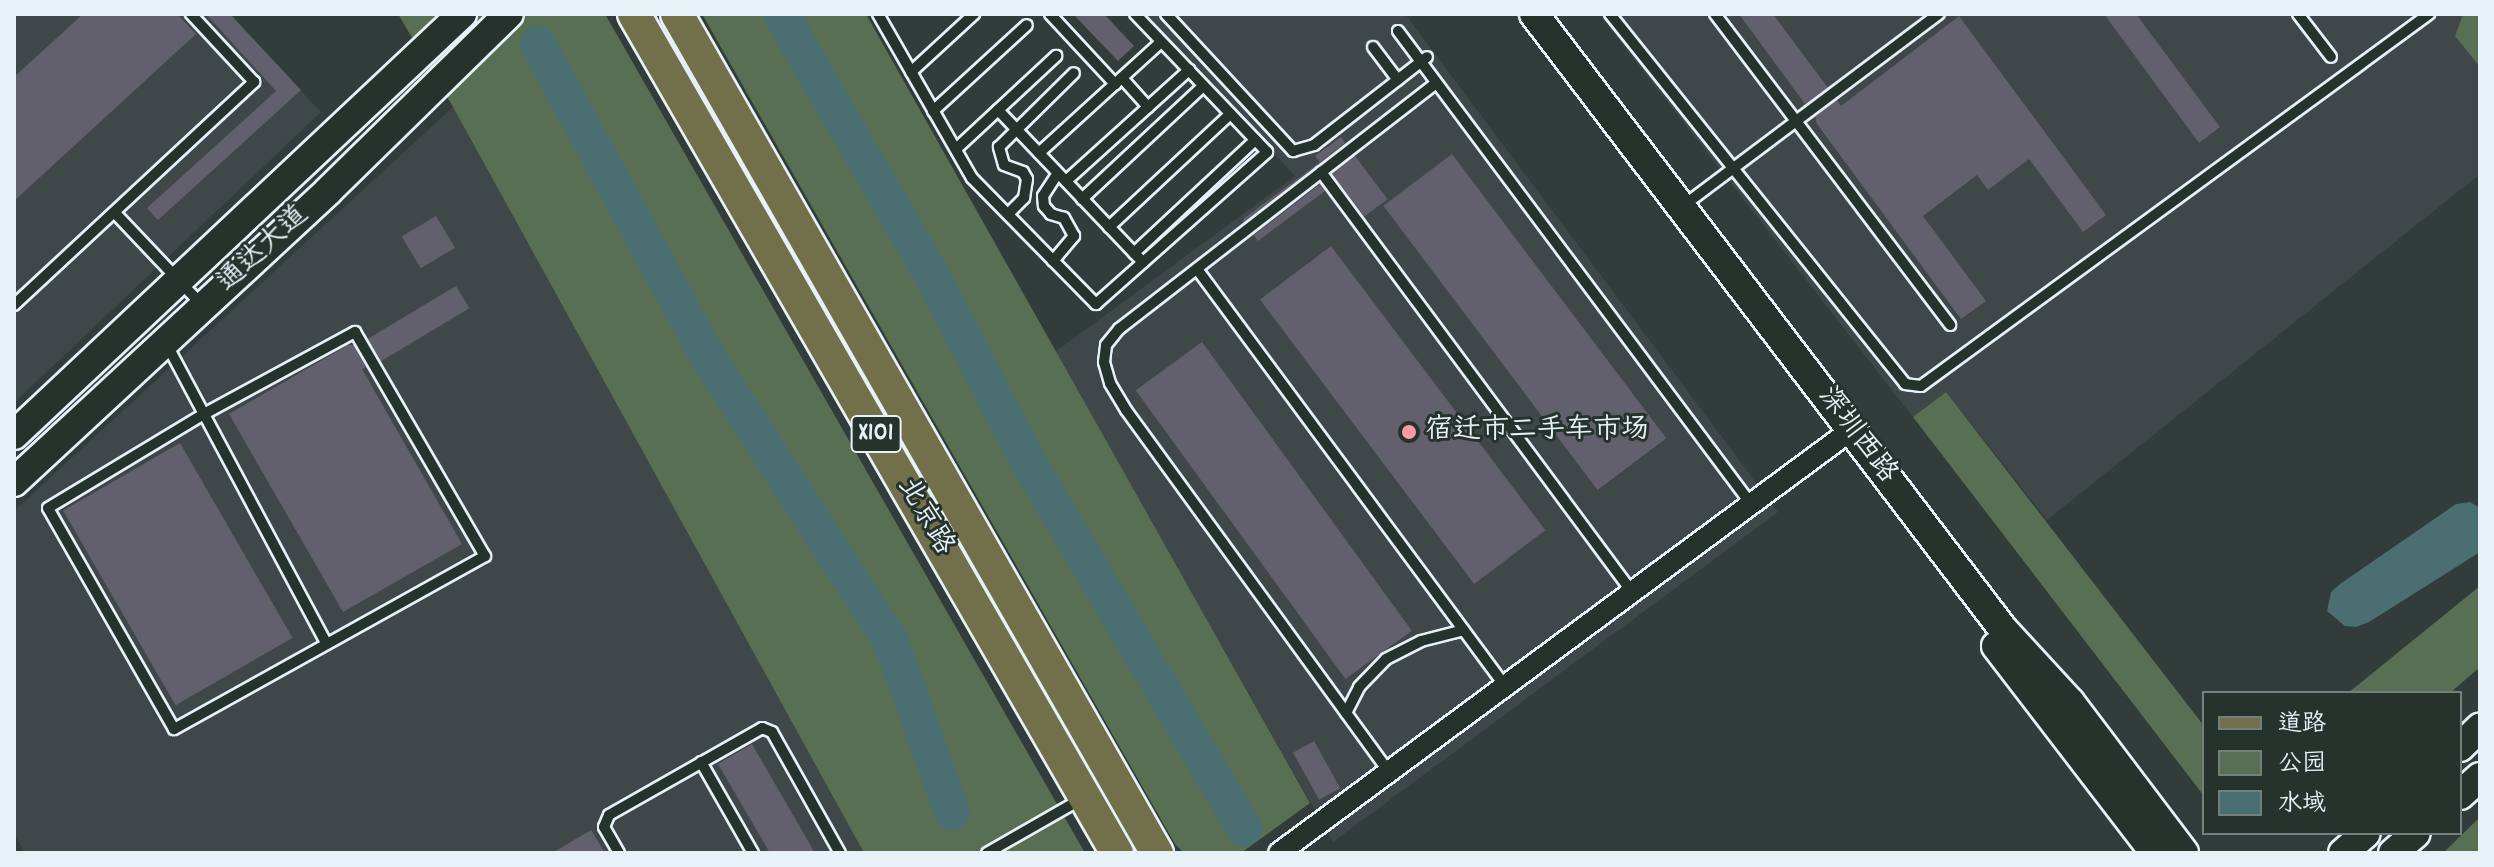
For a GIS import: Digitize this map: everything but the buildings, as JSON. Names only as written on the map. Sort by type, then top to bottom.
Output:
[{"type":"main road","name":"北京路","points":[[634,14],[1117,853]]},
{"type":"main road","name":"北京路","points":[[677,14],[1157,853]]},
{"type":"street","name":"通达大道","points":[[14,435],[462,14]]},
{"type":"street","name":"通达大道","points":[[14,482],[509,14]]},
{"type":"street","name":"深圳西路","points":[[1511,14],[2155,853]]},
{"type":"street","name":"深圳西路","points":[[1534,14],[2002,628],[2070,702],[2184,853]]},
{"type":"street","points":[[1279,853],[1839,439]]},
{"type":"street","points":[[2462,745],[2480,728]]},
{"type":"street","points":[[2462,793],[2480,777]]},
{"type":"street","points":[[2343,853],[2364,835]]},
{"type":"street","points":[[2393,853],[2414,835]]},
{"type":"lane","points":[[14,305],[254,82],[191,14]]},
{"type":"lane","points":[[878,14],[972,178],[1096,304],[1267,152],[1135,14]]},
{"type":"lane","points":[[953,14],[963,24]]},
{"type":"lane","points":[[911,72],[974,14]]},
{"type":"lane","points":[[1050,14],[1148,107]]},
{"type":"lane","points":[[1166,14],[1293,151],[1314,145],[1424,59]]},
{"type":"lane","points":[[1610,14],[1905,384],[1921,386],[2429,14]]},
{"type":"lane","points":[[1715,14],[1950,325]]},
{"type":"lane","points":[[1681,207],[1939,14]]},
{"type":"lane","points":[[2298,14],[2331,57]]},
{"type":"lane","points":[[933,111],[1027,25]]},
{"type":"lane","points":[[1398,31],[1424,59],[1436,83],[1751,504]]},
{"type":"lane","points":[[1039,153],[1161,42]]},
{"type":"lane","points":[[1373,47],[1398,80]]},
{"type":"lane","points":[[956,149],[1056,56]]},
{"type":"lane","points":[[1053,261],[1074,236],[1064,218],[1051,214],[1044,206],[1043,196],[1189,70]]},
{"type":"lane","points":[[1008,214],[1028,188],[1023,172],[1004,165],[999,156],[999,147],[1074,73]]},
{"type":"lane","points":[[1389,772],[1110,383],[1104,362],[1106,345],[1119,329],[1436,83]]},
{"type":"lane","points":[[1082,199],[1203,86]]},
{"type":"lane","points":[[998,110],[1143,262]]},
{"type":"lane","points":[[1109,227],[1230,114]]},
{"type":"lane","points":[[1134,253],[1255,140]]},
{"type":"lane","points":[[1321,172],[1632,592]]},
{"type":"lane","points":[[115,213],[203,306]]},
{"type":"lane","points":[[1197,269],[1505,686]]},
{"type":"lane","points":[[355,332],[485,556],[174,729],[48,508],[204,414],[355,332]]},
{"type":"lane","points":[[165,341],[327,644]]},
{"type":"lane","points":[[1346,713],[1359,687],[1386,659],[1421,641],[1464,630]]},
{"type":"lane","points":[[619,853],[604,827],[609,815],[754,731],[769,729],[840,853]]},
{"type":"lane","points":[[701,762],[753,853]]},
{"type":"lane","points":[[987,853],[1085,797]]},
{"type":"shaded area","points":[[14,14],[228,14],[321,112],[14,403]]},
{"type":"shaded area","name":"宿迁市二手车市场","points":[[1146,14],[1405,14],[1778,512],[1333,842],[1055,352],[1295,176]]},
{"type":"shaded area","points":[[1599,14],[2463,14],[2455,36],[2480,67],[2480,174],[2047,520],[1946,392],[1913,417]]},
{"type":"shaded area","points":[[453,107],[864,853],[25,853],[14,833],[14,511]]},
{"type":"green space","points":[[398,14],[605,14],[1085,853],[864,853],[453,107]]},
{"type":"green space","points":[[702,14],[866,14],[1310,803],[1241,853],[1184,853],[1175,844]]},
{"type":"green space","points":[[2463,14],[2480,14],[2480,67],[2455,36]]},
{"type":"green space","points":[[1946,392],[2202,723],[2202,793],[1913,417]]},
{"type":"green space","points":[[2480,586],[2480,667],[2452,691],[2350,691]]},
{"type":"green space","points":[[2480,817],[2480,853],[2443,853],[2462,835]]},
{"type":"water","points":[[2470,502],[2480,508],[2480,552],[2369,622],[2356,627],[2345,626],[2327,611],[2331,592],[2340,584],[2456,504]]},
{"type":"waterway","points":[[781,14],[929,270],[1029,463],[1244,828]]},
{"type":"waterway","points":[[538,44],[706,354],[891,642],[952,812]]},
{"type":"place","name":"宿迁市二手车市场","points":[[1409,432]]}]
